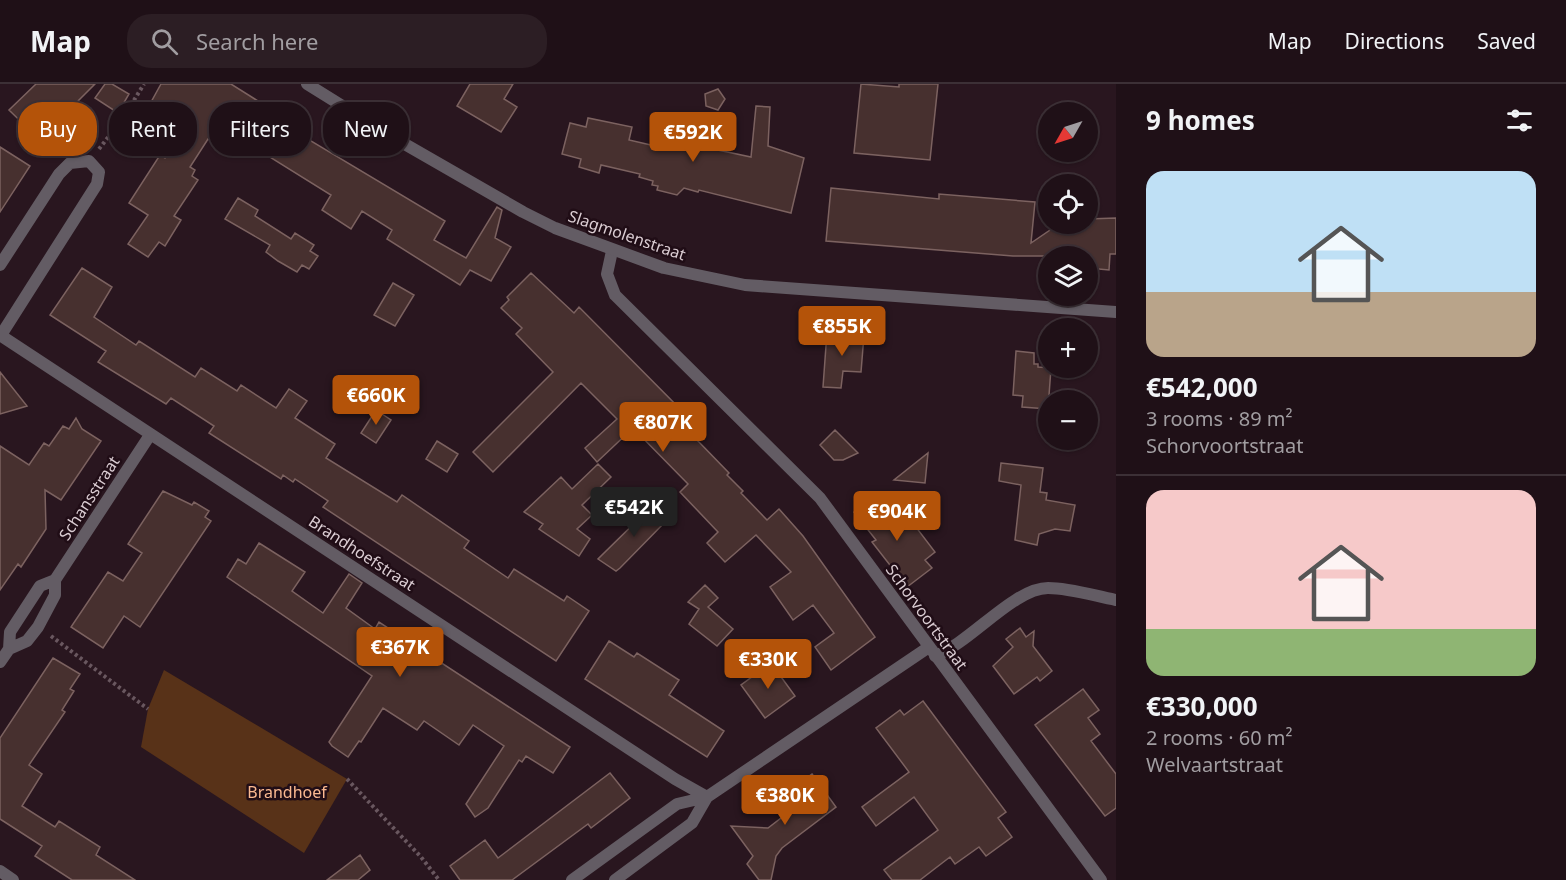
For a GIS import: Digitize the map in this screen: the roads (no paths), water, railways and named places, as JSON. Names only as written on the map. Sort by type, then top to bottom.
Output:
[{"type":"street","name":"Slagmolenstraat","points":[[308,84],[389,135],[523,212],[555,228],[612,251],[664,268],[745,285],[1116,312]]},
{"type":"street","name":"Brandhoefstraat","points":[[0,265],[59,174],[70,163],[89,161],[99,172],[97,184],[1,335],[675,779],[707,797]]},
{"type":"street","name":"Schorvoortstraat","points":[[612,251],[607,274],[615,295],[820,498],[1101,880]]},
{"type":"street","name":"Schansstraat","points":[[0,662],[9,649],[10,632],[40,586],[54,580],[150,435]]},
{"type":"street","name":"Schansstraat","points":[[9,649],[27,641],[38,627],[55,595],[54,580]]},
{"type":"street","points":[[572,880],[677,804],[707,797],[932,651],[950,650],[1022,596],[1049,588],[1116,600]]},
{"type":"street","points":[[615,880],[692,823],[707,797]]},
{"type":"street","points":[[0,871],[14,880]]},
{"type":"park label","name":"Brandhoef","points":[[287,792]]}]
